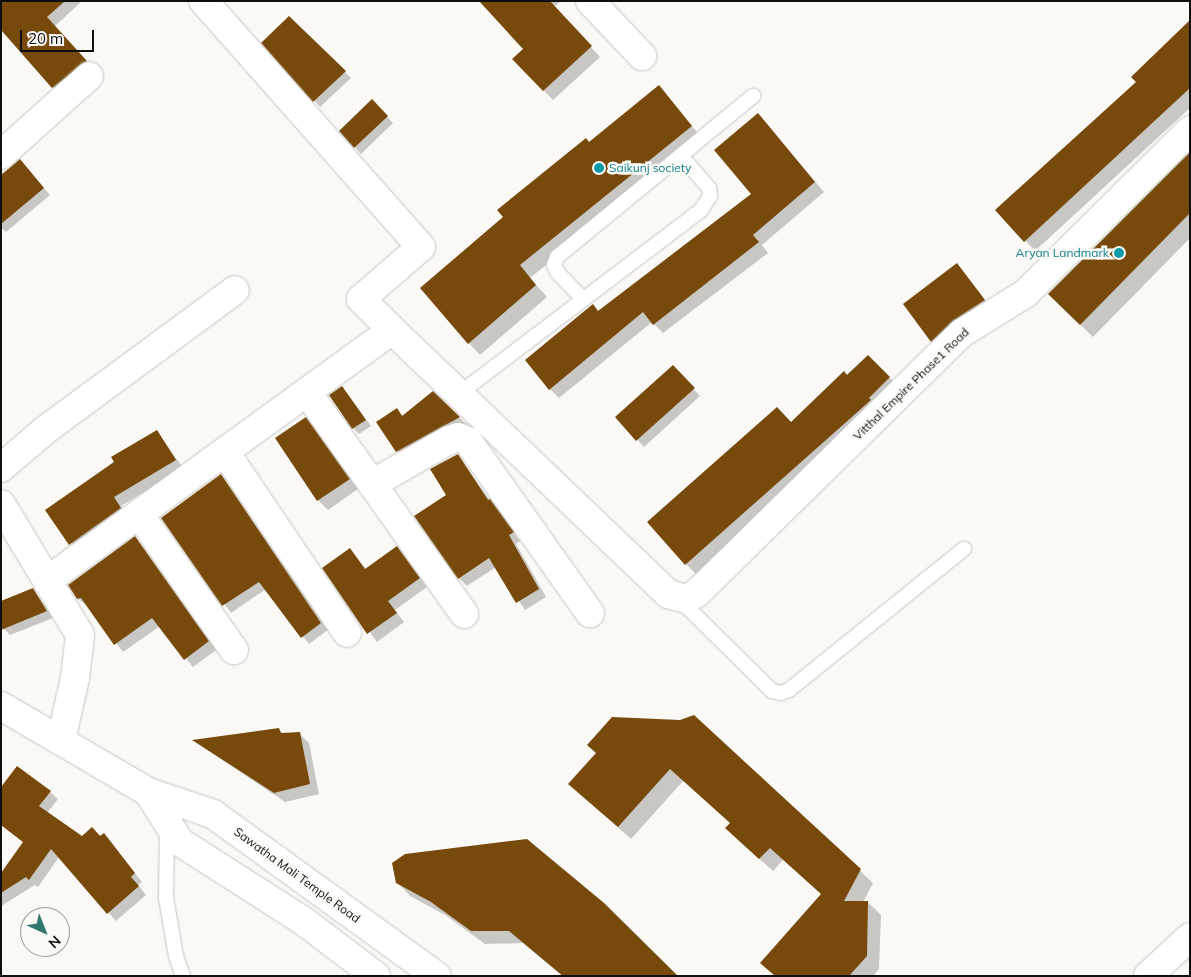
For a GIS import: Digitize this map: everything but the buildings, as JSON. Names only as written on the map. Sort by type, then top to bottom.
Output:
[{"type":"street","points":[[203,1],[421,247],[361,299],[668,594],[679,599]]},
{"type":"street","points":[[590,1],[642,56]]},
{"type":"street","points":[[1,155],[89,76]]},
{"type":"street","name":"Vitthal Empire Phase1 Road","points":[[679,599],[687,599],[698,592],[962,333],[1026,292],[1190,130]]},
{"type":"street","points":[[1,468],[44,431],[235,290]]},
{"type":"street","points":[[48,580],[392,330]]},
{"type":"street","points":[[307,392],[464,614]]},
{"type":"street","points":[[372,484],[449,440],[458,437],[468,441],[590,613]]},
{"type":"street","points":[[225,452],[347,633]]},
{"type":"street","points":[[1,504],[80,635],[75,678],[61,740]]},
{"type":"street","points":[[139,514],[234,650]]},
{"type":"street","name":"Sawatha Mali Temple Road","points":[[1,706],[148,792],[213,814],[437,976]]},
{"type":"street","name":"Sawatha Mali Temple Road","points":[[148,792],[180,842],[305,922],[376,976]]},
{"type":"street","points":[[1148,976],[1190,936]]},
{"type":"lane","points":[[583,299],[558,273],[554,265],[557,257],[682,157],[753,96]]},
{"type":"lane","points":[[460,394],[707,202],[709,188],[682,157]]},
{"type":"lane","points":[[679,599],[772,691],[781,693],[789,690],[964,550]]},
{"type":"lane","points":[[168,822],[166,898],[176,956],[183,976]]},
{"type":"place","name":"Saikunj society","points":[[599,168]]},
{"type":"place","name":"Aryan Landmark","points":[[1119,253]]}]
